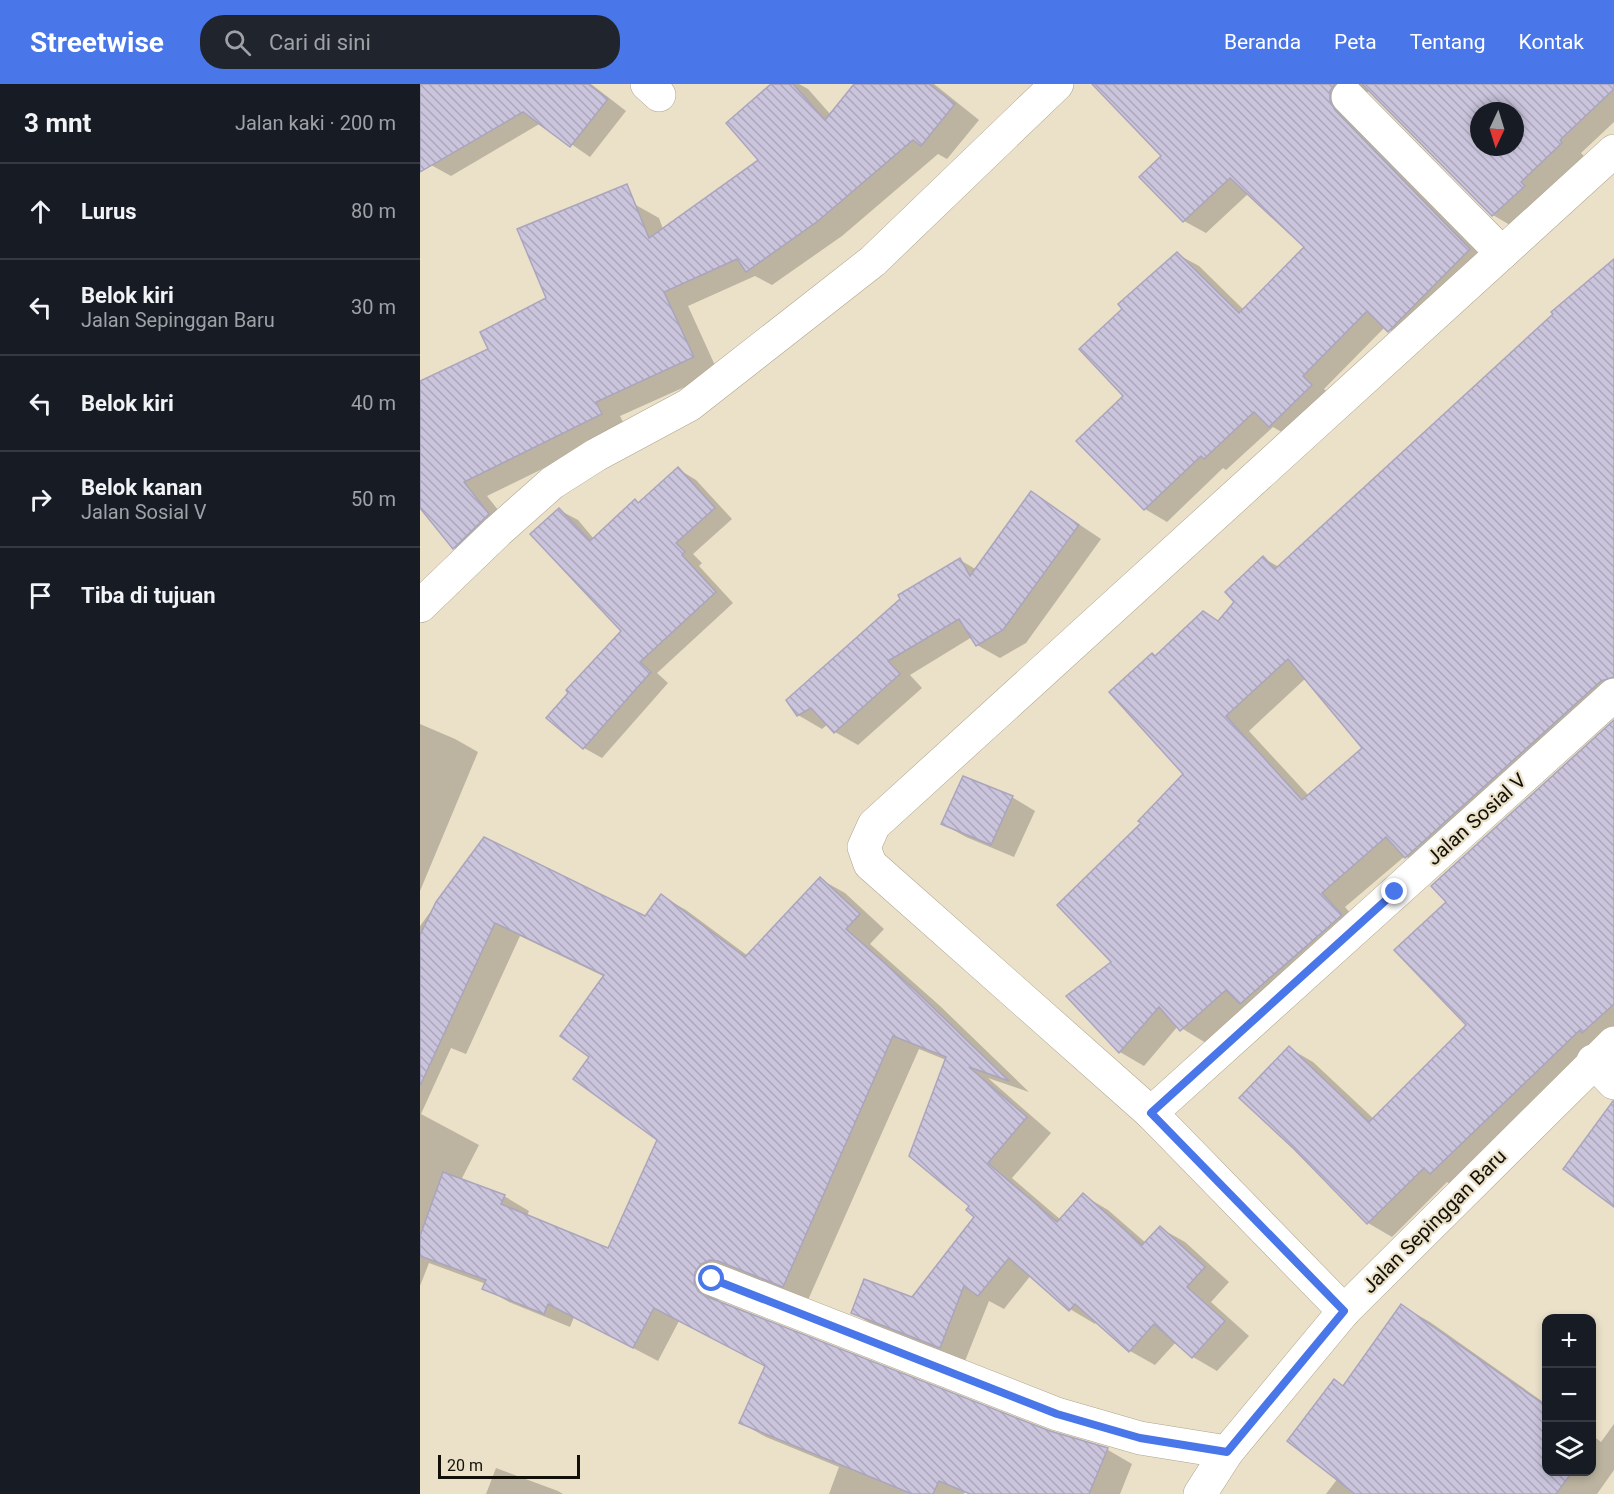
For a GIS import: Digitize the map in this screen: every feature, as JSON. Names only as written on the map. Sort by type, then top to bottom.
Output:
[{"type":"street","points":[[420,606],[552,483],[596,455],[689,405],[873,261],[1048,87]]},
{"type":"street","points":[[1348,97],[1502,253]]},
{"type":"street","points":[[1344,1311],[1151,1113],[870,864],[864,847],[874,825],[1614,151]]},
{"type":"street","name":"Jalan Sosial V","points":[[1151,1113],[1614,695]]},
{"type":"street","name":"Jalan Sepinggan Baru","points":[[1200,1494],[1227,1452],[1344,1311],[1607,1062]]},
{"type":"street","points":[[712,1279],[1057,1414],[1140,1438],[1227,1452]]},
{"type":"building","points":[[420,84],[588,84],[608,99],[570,147],[523,112],[420,172]]},
{"type":"building","points":[[771,84],[793,84],[825,120],[854,84],[929,84],[955,104],[921,146],[913,140],[818,221],[746,272],[737,259],[664,292],[694,357],[596,402],[602,414],[464,482],[489,514],[453,549],[420,508],[420,381],[488,349],[480,332],[546,298],[517,229],[627,184],[649,238],[758,160],[726,123]]},
{"type":"building","points":[[1092,84],[1335,84],[1330,91],[1330,101],[1335,110],[1470,249],[1388,332],[1367,311],[1303,376],[1312,385],[1269,427],[1254,412],[1204,459],[1201,456],[1144,510],[1076,441],[1123,396],[1079,349],[1122,309],[1118,304],[1177,252],[1239,313],[1304,247],[1230,178],[1183,222],[1139,177],[1161,156]]},
{"type":"building","points":[[1362,84],[1614,84],[1614,89],[1560,140],[1562,143],[1521,182],[1525,186],[1492,216]]},
{"type":"building","points":[[1614,259],[1614,677],[1601,681],[1405,858],[1386,837],[1322,893],[1342,915],[1240,1004],[1226,990],[1180,1031],[1159,1007],[1119,1053],[1066,996],[1111,962],[1057,905],[1141,823],[1138,821],[1183,774],[1109,692],[1152,653],[1155,656],[1203,611],[1218,621],[1234,602],[1225,592],[1263,556],[1275,569],[1553,314],[1551,312]],"holes":[[[1288,659],[1362,748],[1302,800],[1226,716]]]},
{"type":"building","points":[[678,467],[715,508],[676,543],[685,552],[682,555],[716,592],[640,662],[651,672],[583,749],[546,718],[568,693],[566,690],[621,631],[530,534],[559,508],[590,541],[635,499],[638,503]]},
{"type":"building","points":[[1031,491],[1079,525],[1003,630],[976,646],[959,619],[888,661],[900,674],[834,733],[811,708],[797,716],[786,700],[900,599],[898,595],[960,558],[970,576]]},
{"type":"building","points":[[1614,720],[1614,1004],[1582,1033],[1580,1030],[1430,1174],[1424,1168],[1367,1224],[1294,1149],[1239,1098],[1289,1046],[1369,1122],[1466,1025],[1394,950],[1446,902],[1431,886]]},
{"type":"building","points":[[963,776],[1013,796],[991,845],[941,824]]},
{"type":"building","points":[[484,837],[645,916],[661,894],[745,957],[820,877],[860,914],[846,929],[914,989],[1009,1081],[969,1067],[1027,1117],[988,1163],[1057,1222],[1083,1193],[1142,1245],[1160,1226],[1205,1267],[1187,1287],[1225,1321],[1192,1358],[1154,1324],[1129,1352],[1075,1304],[1069,1311],[1009,1258],[978,1296],[964,1286],[940,1348],[851,1313],[864,1279],[912,1297],[974,1217],[966,1210],[969,1206],[909,1156],[946,1057],[893,1036],[783,1287],[718,1261],[710,1260],[701,1264],[695,1272],[694,1282],[698,1291],[705,1296],[1050,1431],[1108,1448],[1089,1494],[970,1494],[939,1481],[933,1494],[912,1494],[739,1423],[765,1366],[654,1308],[633,1348],[548,1304],[544,1314],[482,1289],[486,1280],[420,1256],[420,1236],[443,1172],[505,1195],[501,1204],[608,1248],[657,1140],[573,1079],[589,1057],[560,1036],[604,975],[495,923],[420,1086],[420,935],[436,902]]},
{"type":"building","points":[[1614,1101],[1614,1207],[1563,1169]]},
{"type":"building","points":[[1401,1304],[1542,1403],[1542,1476],[1569,1476],[1556,1494],[1355,1494],[1287,1441],[1334,1379],[1343,1386]]},
{"type":"route","points":[[712,1279],[1057,1414],[1140,1438],[1227,1452],[1344,1311],[1151,1113],[1395,892]]}]
